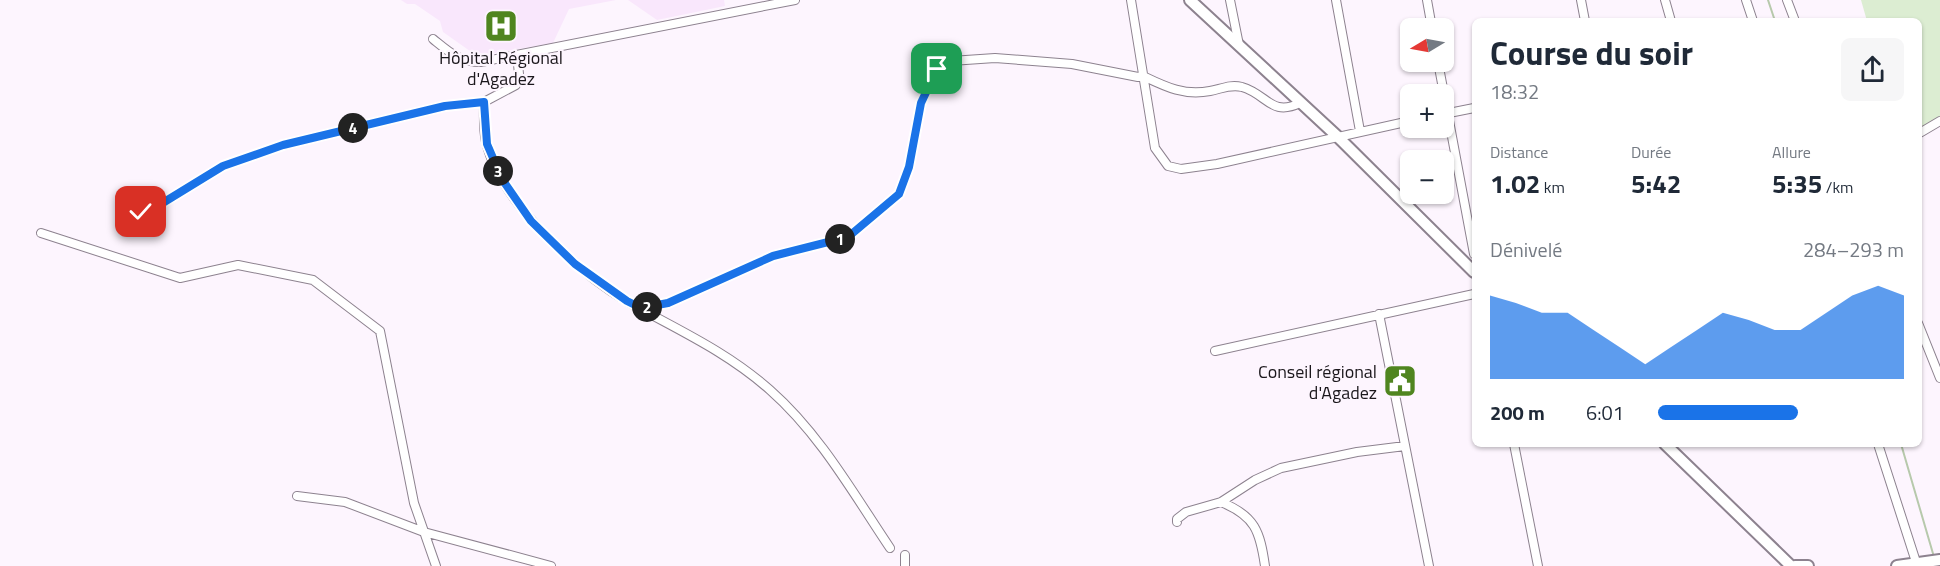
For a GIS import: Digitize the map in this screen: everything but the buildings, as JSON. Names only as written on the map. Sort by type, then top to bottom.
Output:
[{"type":"main road","points":[[1190,0],[1338,137],[1472,270]]},
{"type":"main road","points":[[1671,447],[1791,566]]},
{"type":"main road","points":[[1897,566],[1940,560]]},
{"type":"main road","points":[[1795,566],[1808,566]]},
{"type":"street","points":[[433,39],[454,56],[468,62],[517,56],[795,0]]},
{"type":"street","points":[[1131,0],[1155,148],[1168,166],[1180,169],[1217,164],[1400,123]]},
{"type":"street","points":[[1230,0],[1240,46]]},
{"type":"street","points":[[1336,0],[1360,131]]},
{"type":"street","points":[[1427,0],[1430,18]]},
{"type":"street","points":[[1581,0],[1584,18]]},
{"type":"street","points":[[1665,0],[1670,18]]},
{"type":"street","points":[[1746,0],[1752,18]]},
{"type":"street","points":[[1787,0],[1793,18]]},
{"type":"street","points":[[141,212],[161,204],[223,166],[283,145],[445,106],[484,102],[516,85],[519,74],[517,56]]},
{"type":"street","points":[[641,308],[668,303],[773,256],[848,237],[899,194],[909,167],[921,103],[937,69],[951,61],[995,58],[1061,63],[1143,76],[1176,91],[1188,93],[1239,86],[1280,109],[1300,103]]},
{"type":"street","points":[[484,102],[487,144],[502,179],[531,221],[575,264],[627,301],[722,352],[771,390],[824,446],[890,548]]},
{"type":"street","points":[[1454,112],[1472,108]]},
{"type":"street","points":[[1922,132],[1940,122]]},
{"type":"street","points":[[1450,138],[1472,244]]},
{"type":"street","points":[[40,233],[180,278],[238,265],[313,280],[380,331],[414,503],[435,566]]},
{"type":"street","points":[[1215,351],[1472,294]]},
{"type":"street","points":[[1379,314],[1429,566]]},
{"type":"street","points":[[1922,333],[1940,378]]},
{"type":"street","points":[[1177,522],[1177,519],[1186,512],[1221,502],[1256,480],[1281,468],[1357,452],[1405,446]]},
{"type":"street","points":[[1515,447],[1538,566]]},
{"type":"street","points":[[1879,447],[1917,565]]},
{"type":"street","points":[[297,495],[345,502],[424,532],[551,566]]},
{"type":"street","points":[[1221,502],[1241,510],[1252,520],[1263,548],[1265,566]]},
{"type":"street","points":[[904,555],[905,566]]},
{"type":"shaded area","name":"Hôpital Régional d'Agadez","points":[[401,0],[616,0],[569,9],[553,43],[477,56],[443,32],[440,21],[415,4],[407,4]]},
{"type":"shaded area","points":[[628,0],[724,0],[725,6],[657,20]]},
{"type":"green space","points":[[1861,0],[1940,0],[1940,122],[1922,130],[1922,18],[1866,18]]},
{"type":"waterway","points":[[1768,0],[1774,18]]},
{"type":"waterway","points":[[1902,447],[1934,557]]},
{"type":"place","name":"Hôpital Régional d'Agadez","points":[[501,26]]},
{"type":"place","name":"Conseil régional d'Agadez","points":[[1400,381]]},
{"type":"route","points":[[141,212],[161,204],[223,166],[283,145],[445,106],[484,102],[487,144],[502,179],[531,221],[575,264],[627,301],[641,308],[668,303],[773,256],[848,237],[899,194],[909,167],[921,103],[937,69]]}]
